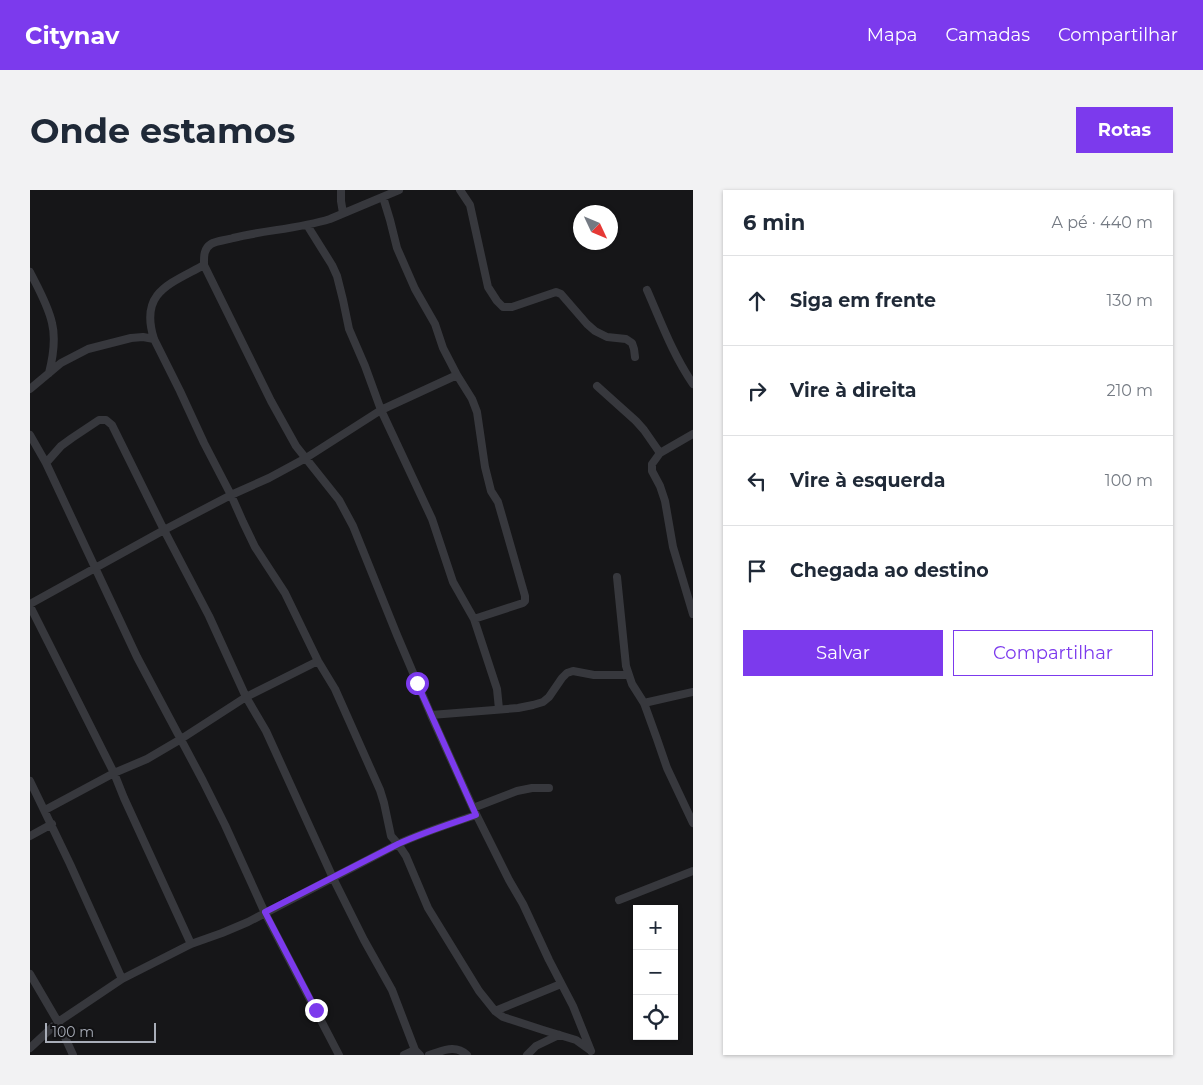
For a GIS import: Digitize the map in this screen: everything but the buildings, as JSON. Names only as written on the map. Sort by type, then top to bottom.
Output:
[{"type":"street","points":[[342,190],[343,213]]},
{"type":"street","points":[[399,190],[330,219],[307,225],[251,234],[211,244],[206,249],[204,265],[271,401],[296,446],[339,500],[350,520],[431,715],[475,811],[523,904],[593,1053]]},
{"type":"street","points":[[460,190],[470,205],[488,287],[503,307],[512,307],[556,292],[561,294],[595,331],[607,337],[626,339],[632,343],[635,358]]},
{"type":"street","points":[[383,197],[397,248],[415,289],[435,324],[444,348],[457,375],[472,399],[477,412],[489,486],[498,502],[525,596],[523,603],[474,619]]},
{"type":"street","points":[[307,225],[337,276],[349,329],[381,410],[432,519],[452,582],[474,619],[497,689],[499,710]]},
{"type":"street","points":[[204,265],[161,289],[152,302],[151,330],[204,443],[232,495],[255,547],[285,593],[318,661],[335,689],[380,790],[391,836],[406,856],[428,908],[480,991],[495,1011],[503,1016],[576,1040],[593,1053]]},
{"type":"street","points":[[30,272],[52,324],[53,358],[49,373]]},
{"type":"street","points":[[647,290],[670,344],[693,384]]},
{"type":"street","points":[[30,389],[61,363],[88,350],[131,338],[154,339]]},
{"type":"street","points":[[191,944],[114,773],[30,605],[164,530],[306,458],[381,410],[457,375]]},
{"type":"street","points":[[597,386],[636,421],[660,453]]},
{"type":"street","points":[[46,463],[57,450],[99,420],[106,420],[112,425],[209,616],[246,697],[266,731],[333,878],[392,990],[418,1053],[404,1055]]},
{"type":"street","points":[[693,434],[660,453],[652,464],[652,471],[665,501],[673,547],[693,614]]},
{"type":"street","points":[[30,435],[46,463],[137,657],[225,825],[265,912],[339,1055]]},
{"type":"street","points":[[617,577],[628,675],[644,703],[667,768],[693,822]]},
{"type":"street","points":[[45,810],[114,773],[147,759],[181,740],[246,697],[318,661]]},
{"type":"street","points":[[431,715],[518,708],[543,702],[567,673],[628,675]]},
{"type":"street","points":[[644,703],[693,692]]},
{"type":"street","points":[[30,782],[52,824],[122,979]]},
{"type":"street","points":[[30,1048],[58,1022],[122,979],[191,944],[248,922],[398,844],[517,791],[532,788],[549,788]]},
{"type":"street","points":[[30,836],[52,824]]},
{"type":"street","points":[[619,900],[693,871]]},
{"type":"street","points":[[30,974],[58,1022],[73,1055]]},
{"type":"street","points":[[495,1011],[561,984]]},
{"type":"street","points":[[527,1055],[536,1046],[558,1035]]},
{"type":"street","points":[[430,1055],[456,1049],[466,1055]]},
{"type":"route","points":[[316,1010],[265,912],[421,833],[476,815],[417,683]]}]
